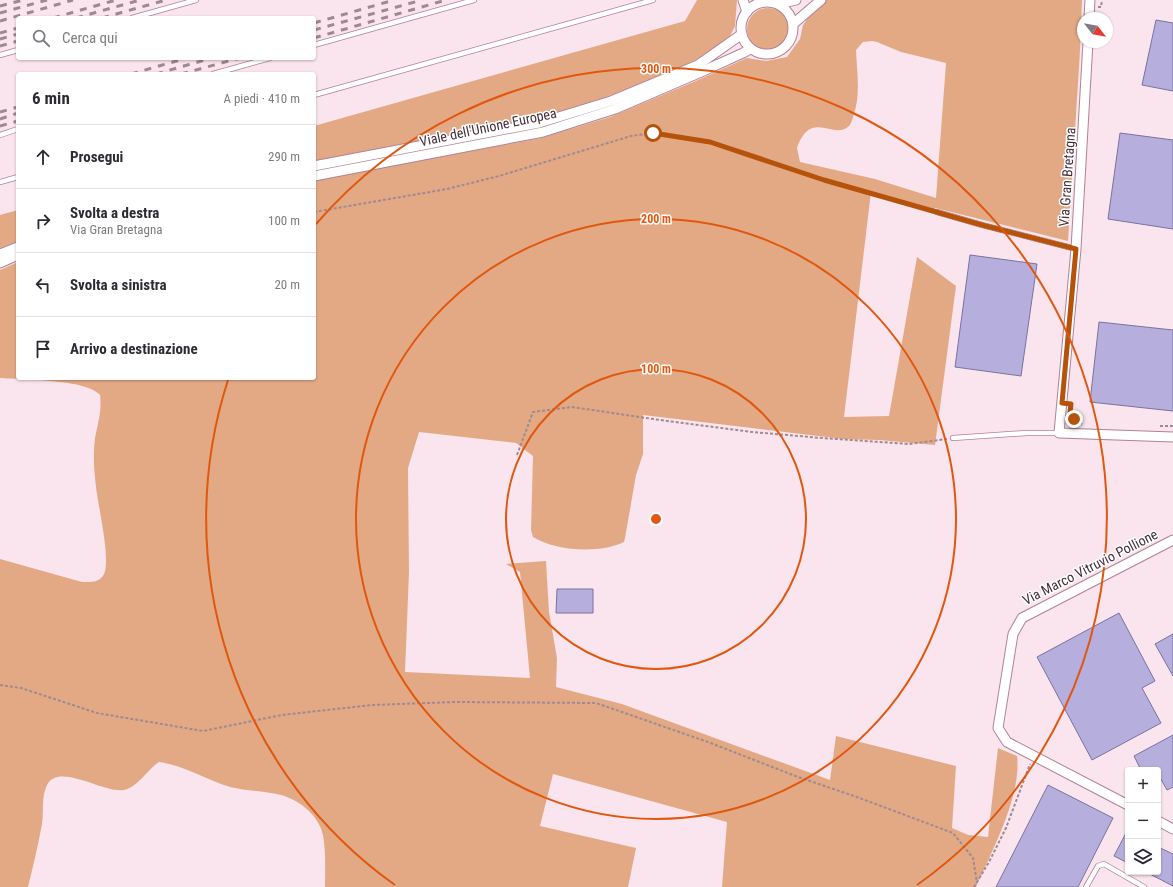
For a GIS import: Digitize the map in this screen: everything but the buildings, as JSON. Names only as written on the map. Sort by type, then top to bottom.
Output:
[{"type":"street","points":[[743,0],[747,12]]},
{"type":"street","points":[[778,4],[796,0]]},
{"type":"street","points":[[793,24],[821,0]]},
{"type":"street","points":[[1089,12],[1090,0]]},
{"type":"street","points":[[763,1],[778,4],[788,12],[793,24],[793,33],[790,42],[776,53],[758,53],[750,49],[742,34],[741,26],[747,12],[763,1]]},
{"type":"street","name":"Viale dell'Unione Europea","points":[[316,166],[539,123],[611,101],[698,65],[742,34]]},
{"type":"street","name":"Via Gran Bretagna","points":[[1059,433],[1076,249],[1088,48]]},
{"type":"street","name":"Viale dell'Unione Europea","points":[[316,176],[543,132],[615,109],[750,49]]},
{"type":"street","points":[[0,254],[16,248]]},
{"type":"street","points":[[0,263],[16,256]]},
{"type":"street","points":[[1059,433],[1173,436]]},
{"type":"street","name":"Via Marco Vitruvio Pollione","points":[[1125,803],[1007,742],[998,728],[1013,634],[1022,618],[1173,540]]},
{"type":"street","points":[[1161,823],[1173,829]]},
{"type":"lane","points":[[139,16],[196,0]]},
{"type":"lane","points":[[316,44],[474,0]]},
{"type":"lane","points":[[316,94],[653,0]]},
{"type":"lane","points":[[0,55],[16,51]]},
{"type":"lane","points":[[220,72],[263,60]]},
{"type":"lane","points":[[0,135],[16,131]]},
{"type":"lane","points":[[0,182],[16,178]]},
{"type":"lane","points":[[937,212],[1076,249]]},
{"type":"lane","points":[[952,438],[1027,433],[1059,433]]},
{"type":"lane","points":[[1086,887],[1098,866],[1104,864],[1144,887]]},
{"type":"path","points":[[1101,7],[1102,0]]},
{"type":"path","points":[[316,212],[447,189],[499,176],[631,136],[653,133],[710,142],[824,180],[937,212]]},
{"type":"path","points":[[1062,403],[1071,404],[1070,412],[1074,419],[1080,424],[1086,424]]},
{"type":"path","points":[[517,455],[533,412],[572,407],[752,432],[822,438],[909,444],[952,438]]},
{"type":"path","points":[[1158,426],[1173,426]]},
{"type":"path","points":[[0,685],[21,688],[97,713],[203,731],[282,715],[372,704],[455,702],[596,703],[708,742],[798,777],[857,797],[953,833],[973,858],[977,883]]},
{"type":"path","points":[[974,887],[989,862],[1006,828],[1034,755]]},
{"type":"shaded area","points":[[697,0],[737,0],[735,26],[730,36],[715,48],[687,65],[625,91],[538,118],[316,161],[316,125],[685,21]]},
{"type":"shaded area","points":[[817,0],[1082,0],[1082,12],[1077,12],[1077,48],[1080,48],[1080,51],[1068,241],[935,208],[935,210],[871,192],[844,417],[889,416],[917,257],[956,286],[935,445],[879,440],[843,439],[643,415],[643,454],[636,475],[625,538],[624,542],[614,546],[590,549],[565,548],[542,542],[533,537],[531,530],[533,456],[516,443],[419,432],[408,468],[409,572],[405,672],[530,678],[520,572],[506,564],[546,561],[549,612],[557,658],[556,687],[622,704],[830,780],[836,736],[956,766],[952,828],[968,835],[988,837],[998,748],[1017,756],[1015,788],[1010,805],[997,840],[976,887],[722,887],[727,822],[553,774],[540,826],[636,848],[628,887],[325,887],[325,854],[323,835],[321,828],[313,815],[302,805],[288,797],[230,787],[186,769],[159,762],[138,782],[124,790],[105,788],[71,778],[61,777],[53,779],[47,785],[44,794],[42,824],[28,887],[0,887],[0,559],[82,582],[100,579],[104,574],[106,567],[105,545],[96,487],[94,462],[95,438],[100,411],[100,395],[93,390],[82,386],[38,380],[316,380],[316,180],[541,138],[610,117],[747,58],[766,61],[787,57],[800,39],[803,25],[811,14]],"holes":[[[863,42],[877,42],[901,52],[946,63],[936,198],[875,179],[800,162],[797,148],[803,136],[809,130],[816,127],[843,130],[850,125],[858,92],[856,50]]]},
{"type":"shaded area","points":[[768,8],[783,14],[789,29],[783,44],[768,50],[753,44],[747,29],[753,14]]},
{"type":"shaded area","points":[[16,211],[16,242],[0,248],[0,215]]},
{"type":"shaded area","points":[[16,263],[16,379],[0,378],[0,270]]},
{"type":"railway","points":[[0,6],[23,0]]},
{"type":"railway","points":[[0,13],[47,0]]},
{"type":"railway","points":[[17,16],[73,0]]},
{"type":"railway","points":[[60,16],[116,0]]},
{"type":"railway","points":[[83,16],[140,0]]},
{"type":"railway","points":[[109,16],[166,0]]},
{"type":"railway","points":[[316,22],[394,0]]},
{"type":"railway","points":[[316,29],[422,0]]},
{"type":"railway","points":[[316,37],[446,0]]},
{"type":"railway","points":[[0,21],[16,16]]},
{"type":"railway","points":[[0,33],[16,29]]},
{"type":"railway","points":[[0,39],[16,35]]},
{"type":"railway","points":[[0,46],[16,42]]},
{"type":"railway","points":[[138,72],[180,60]]},
{"type":"railway","points":[[163,72],[205,60]]},
{"type":"railway","points":[[188,72],[233,60]]},
{"type":"railway","points":[[0,112],[16,108]]},
{"type":"railway","points":[[0,119],[16,114]]},
{"type":"railway","points":[[0,126],[16,122]]},
{"type":"route","points":[[653,133],[710,142],[824,180],[982,225],[1076,249],[1062,403],[1071,404],[1070,412],[1074,419]]}]
